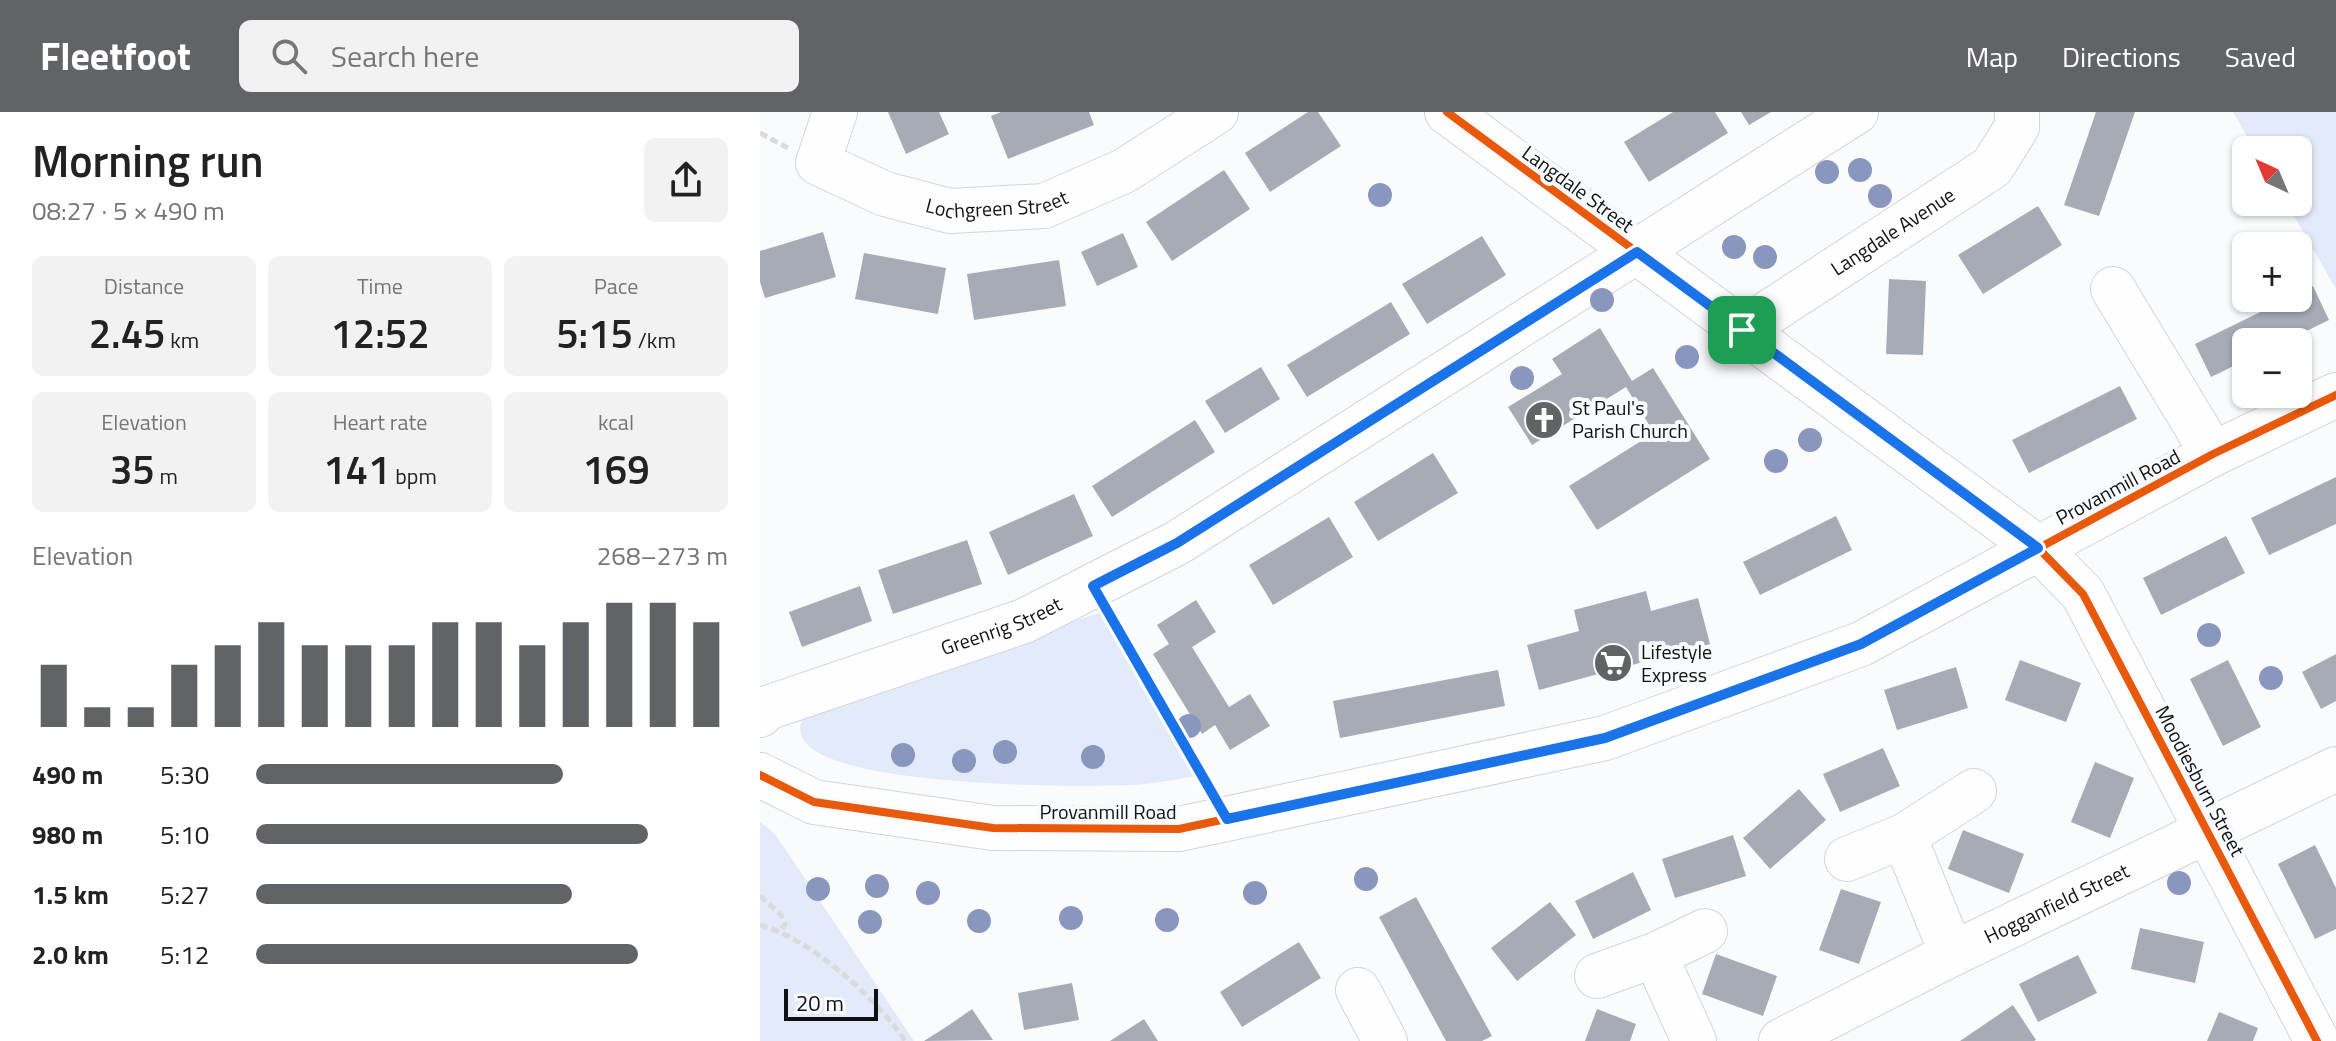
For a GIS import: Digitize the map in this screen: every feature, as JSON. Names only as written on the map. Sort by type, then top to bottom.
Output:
[{"type":"street","name":"Lochgreen Street","points":[[835,112],[818,163],[885,194],[950,211],[1044,206],[1124,171],[1216,112]]},
{"type":"street","name":"Langdale Street","points":[[1447,112],[2038,548]]},
{"type":"street","points":[[1637,252],[1856,112]]},
{"type":"street","name":"Langdale Avenue","points":[[1742,330],[1992,167],[2017,127],[2017,112]]},
{"type":"street","name":"Greenrig Street","points":[[760,715],[767,708],[1024,621],[1177,543],[1637,252]]},
{"type":"street","points":[[2113,289],[2213,454]]},
{"type":"street","name":"Provanmill Road","points":[[760,775],[814,802],[993,828],[1179,829],[1605,738],[1861,644],[2213,454],[2336,395]]},
{"type":"street","name":"Moodiesburn Street","points":[[2038,548],[2083,594],[2317,1041]]},
{"type":"street","name":"Hogganfield Street","points":[[1781,1041],[1952,954],[2336,769]]},
{"type":"street","points":[[1847,859],[1904,836],[1974,791]]},
{"type":"street","points":[[1904,836],[1952,954]]},
{"type":"street","points":[[1597,976],[1655,955],[1705,931]]},
{"type":"street","points":[[1655,955],[1694,1041]]},
{"type":"street","points":[[1358,990],[1385,1041]]},
{"type":"path","points":[[1093,586],[1227,819]]},
{"type":"path","points":[[760,896],[781,915],[785,924],[781,931]]},
{"type":"path","points":[[760,925],[781,931],[851,981],[896,1027],[905,1041]]},
{"type":"shaded area","points":[[2233,112],[2336,112],[2336,289],[2312,247],[2312,232],[2303,232],[2294,216],[2312,216],[2312,136],[2247,136]]},
{"type":"shaded area","points":[[1102,612],[1198,776],[1103,786],[955,781],[855,766],[820,754],[802,737],[802,720],[815,707]]},
{"type":"shaded area","points":[[760,822],[775,834],[914,1041],[760,1041]]},
{"type":"building","points":[[888,112],[939,112],[949,134],[906,154]]},
{"type":"building","points":[[1001,112],[1089,112],[1094,125],[1008,159],[991,116]]},
{"type":"building","points":[[1308,112],[1318,112],[1341,146],[1270,192],[1245,153]]},
{"type":"building","points":[[1673,112],[1715,112],[1728,133],[1649,182],[1624,142]]},
{"type":"building","points":[[1741,112],[1771,112],[1749,125]]},
{"type":"building","points":[[2096,112],[2135,112],[2099,216],[2064,205]]},
{"type":"building","points":[[1224,170],[1250,209],[1172,261],[1146,222]]},
{"type":"building","points":[[2038,206],[2062,245],[1983,294],[1958,255]]},
{"type":"building","points":[[823,232],[836,277],[765,298],[760,282],[760,251]]},
{"type":"building","points":[[1123,233],[1138,267],[1097,286],[1081,252]]},
{"type":"building","points":[[1482,236],[1506,275],[1427,324],[1402,284]]},
{"type":"building","points":[[864,253],[946,268],[938,314],[855,299]]},
{"type":"building","points":[[1059,260],[1066,306],[974,320],[967,274]]},
{"type":"building","points":[[1889,279],[1926,281],[1923,355],[1886,354]]},
{"type":"building","points":[[2312,287],[2329,320],[2312,328],[2232,328],[2232,367],[2211,377],[2195,344],[2260,312],[2312,312]]},
{"type":"building","points":[[1391,302],[1410,334],[1307,397],[1287,365]]},
{"type":"building","name":"St Paul's Parish Church","points":[[1600,328],[1632,381],[1653,368],[1710,459],[1597,530],[1569,486],[1654,433],[1626,387],[1532,445],[1508,407],[1562,374],[1552,359]]},
{"type":"building","points":[[1261,367],[1280,399],[1225,433],[1205,401]]},
{"type":"building","points":[[2120,386],[2137,419],[2029,473],[2012,440]]},
{"type":"building","points":[[1195,420],[1215,452],[1112,517],[1092,486]]},
{"type":"building","points":[[1433,453],[1458,493],[1378,541],[1354,502]]},
{"type":"building","points":[[2336,477],[2336,524],[2269,555],[2251,518]]},
{"type":"building","points":[[1074,494],[1093,536],[1008,575],[989,532]]},
{"type":"building","points":[[1836,516],[1852,550],[1760,595],[1743,562]]},
{"type":"building","points":[[1329,517],[1353,557],[1273,605],[1249,565]]},
{"type":"building","points":[[2226,536],[2245,573],[2161,615],[2143,578]]},
{"type":"building","points":[[967,540],[982,584],[893,614],[878,570]]},
{"type":"building","points":[[860,586],[872,621],[802,647],[789,612]]},
{"type":"building","points":[[1646,591],[1651,611],[1698,598],[1710,644],[1539,690],[1527,645],[1579,631],[1574,610]]},
{"type":"building","points":[[1196,600],[1216,632],[1192,647],[1229,707],[1250,694],[1270,726],[1230,750],[1215,725],[1202,734],[1153,654],[1169,644],[1157,625]]},
{"type":"building","points":[[2336,654],[2336,701],[2321,709],[2302,672]]},
{"type":"building","points":[[2020,660],[2081,683],[2066,722],[2005,700]]},
{"type":"building","points":[[2228,660],[2261,727],[2223,746],[2190,679]]},
{"type":"building","points":[[1956,667],[1968,708],[1897,730],[1884,690]]},
{"type":"building","points":[[1498,670],[1505,706],[1340,738],[1333,701]]},
{"type":"building","points":[[1883,748],[1900,786],[1840,812],[1823,774]]},
{"type":"building","points":[[2095,762],[2134,778],[2110,838],[2071,822]]},
{"type":"building","points":[[1799,789],[1826,820],[1770,869],[1743,838]]},
{"type":"building","points":[[1963,830],[2024,854],[2009,893],[1948,869]]},
{"type":"building","points":[[1733,835],[1746,876],[1675,898],[1662,859]]},
{"type":"building","points":[[2315,845],[2336,888],[2336,929],[2315,939],[2278,864]]},
{"type":"building","points":[[1633,872],[1651,910],[1593,939],[1575,901]]},
{"type":"building","points":[[1841,889],[1881,902],[1859,964],[1819,950]]},
{"type":"building","points":[[1416,897],[1492,1036],[1482,1041],[1446,1041],[1379,917]]},
{"type":"building","points":[[1550,902],[1576,935],[1517,981],[1491,948]]},
{"type":"building","points":[[2140,928],[2204,942],[2195,983],[2131,969]]},
{"type":"building","points":[[1299,942],[1321,978],[1242,1027],[1220,992]]},
{"type":"building","points":[[1716,954],[1777,976],[1763,1016],[1702,994]]},
{"type":"building","points":[[2078,955],[2097,993],[2038,1022],[2019,984]]},
{"type":"building","points":[[1072,983],[1079,1020],[1024,1030],[1018,993]]},
{"type":"building","points":[[2013,1005],[2036,1040],[1960,1041]]},
{"type":"building","points":[[972,1009],[993,1040],[924,1041],[949,1025]]},
{"type":"building","points":[[1597,1009],[1636,1024],[1630,1041],[1585,1041]]},
{"type":"building","points":[[2219,1012],[2258,1028],[2253,1041],[2207,1041]]},
{"type":"building","points":[[1144,1019],[1158,1041],[1110,1041]]},
{"type":"cycle path","points":[[1447,112],[2038,548],[2083,594],[2317,1041]]},
{"type":"cycle path","points":[[760,775],[814,802],[993,828],[1179,829],[1605,738],[1861,644],[2213,454],[2336,395]]},
{"type":"place","name":"St Paul's Parish Church","points":[[1544,420]]},
{"type":"place","name":"Lifestyle Express","points":[[1613,663]]},
{"type":"route","points":[[1637,252],[1742,330],[2038,548],[1861,644],[1605,738],[1227,819],[1093,586],[1177,543],[1637,252]]}]
